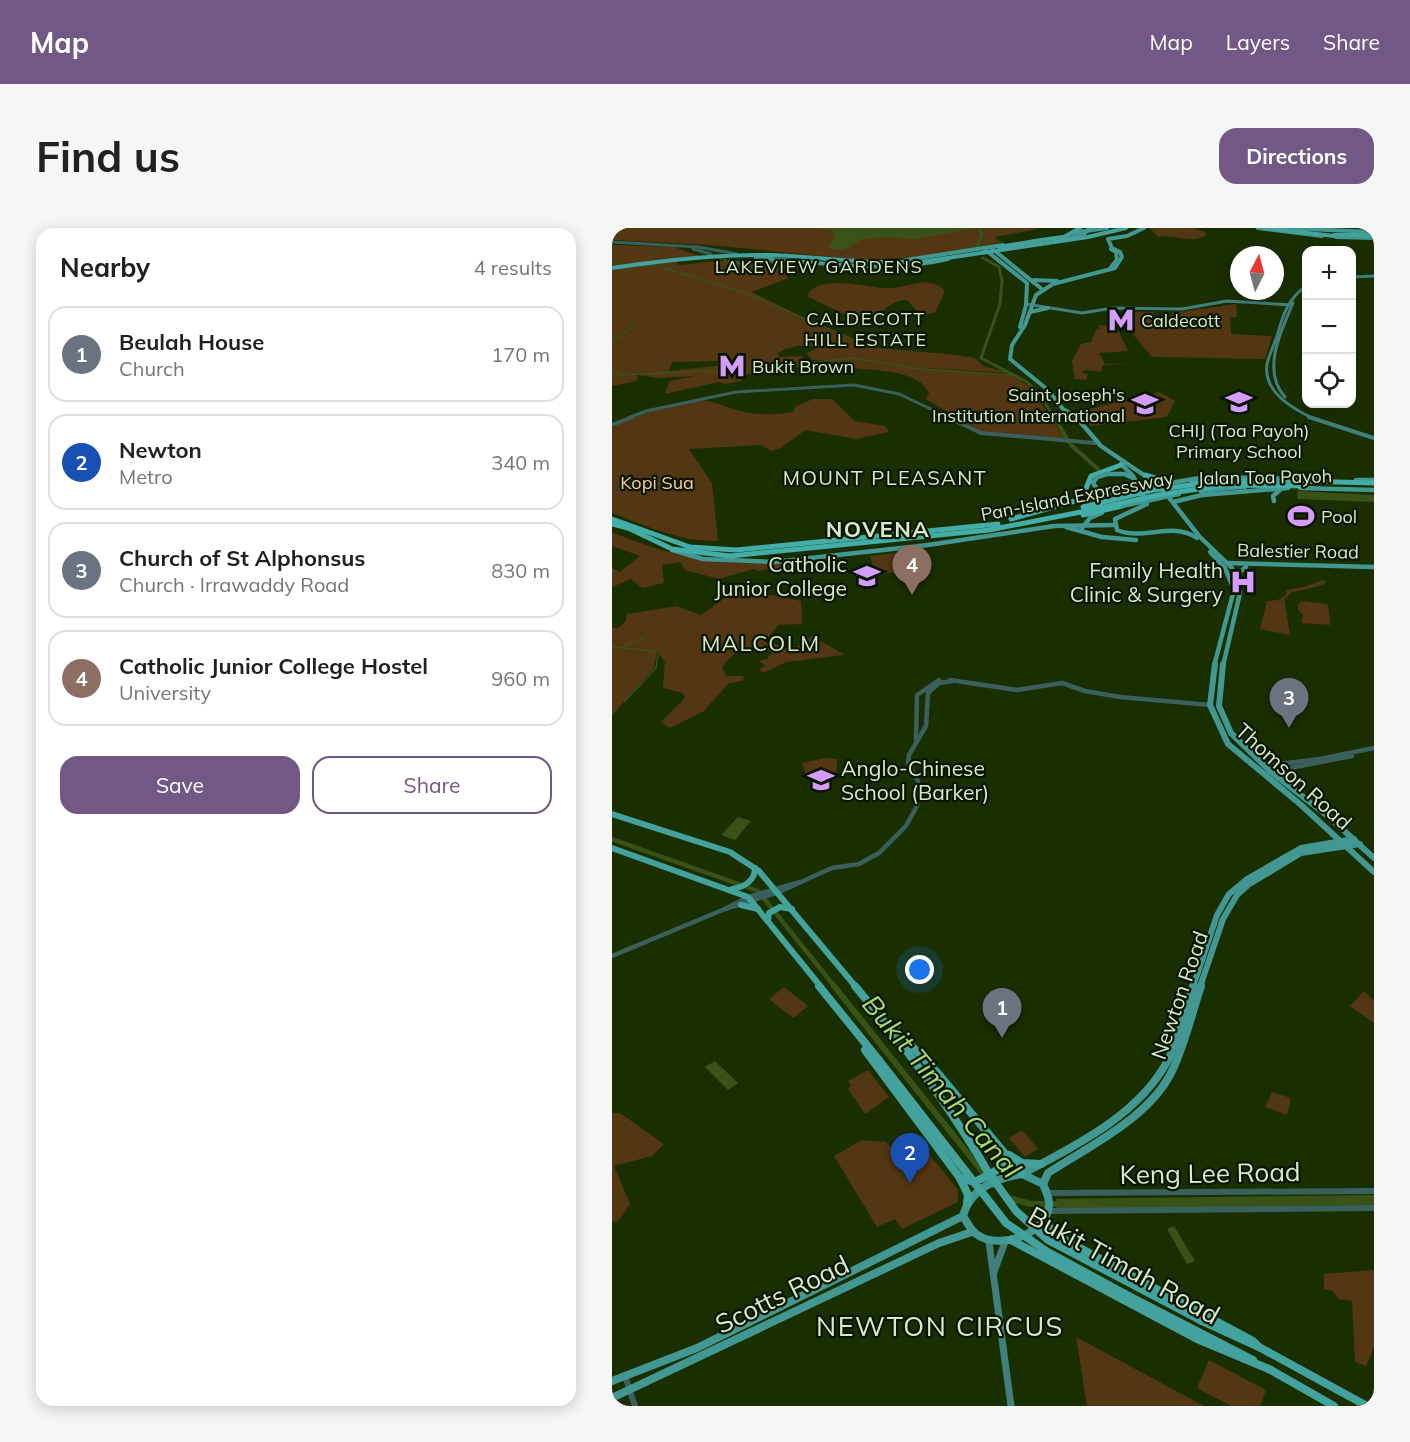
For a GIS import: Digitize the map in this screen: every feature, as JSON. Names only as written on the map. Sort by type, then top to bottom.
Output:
[{"type":"highway","points":[[940,258],[1120,228]]},
{"type":"highway","points":[[682,261],[786,258],[906,263],[1101,235],[1126,228]]},
{"type":"highway","points":[[1266,228],[1334,235],[1371,232]]},
{"type":"highway","points":[[1275,228],[1334,235]]},
{"type":"highway","points":[[1282,228],[1317,233]]},
{"type":"highway","points":[[906,263],[1056,239],[1085,229]]},
{"type":"highway","points":[[1011,249],[1064,239],[1085,229]]},
{"type":"highway","points":[[612,269],[770,255],[849,262]]},
{"type":"highway","points":[[1011,519],[1075,501],[1085,492],[1091,476],[1106,472],[1120,463]]},
{"type":"highway","points":[[1145,475],[1171,483],[1241,479],[1302,481]]},
{"type":"highway","points":[[1358,480],[1374,484]]},
{"type":"highway","name":"Pan-Island Expressway","points":[[612,517],[630,521],[652,533],[690,547],[736,550],[895,535],[1086,512],[1153,490],[1219,482],[1302,481],[1374,484]]},
{"type":"highway","name":"Pan-Island Expressway","points":[[612,524],[628,528],[672,549],[703,555],[740,556],[1034,526],[1158,495],[1226,487],[1374,484]]},
{"type":"highway","points":[[1086,512],[1152,486]]},
{"type":"highway","points":[[965,527],[1011,519],[1122,506]]},
{"type":"highway","points":[[612,814],[730,852],[755,868],[778,891],[861,995],[936,1071],[1022,1174]]},
{"type":"highway","name":"Bukit Timah Road","points":[[612,848],[728,889],[740,896],[754,898],[759,910],[1006,1223],[1069,1264],[1271,1370],[1334,1406]]},
{"type":"highway","points":[[755,868],[755,876],[740,896],[759,910]]},
{"type":"highway","points":[[768,921],[770,913],[780,907],[792,909]]},
{"type":"highway","name":"Bukit Timah Road","points":[[861,995],[954,1114],[1007,1201],[1048,1240],[1078,1258],[1200,1320],[1259,1347],[1367,1406]]},
{"type":"highway","points":[[849,1024],[873,1063],[960,1178],[968,1195],[967,1203]]},
{"type":"highway","points":[[1004,1154],[1022,1163],[1041,1164]]},
{"type":"highway","points":[[960,1178],[974,1182],[998,1170],[1004,1164],[1004,1154]]},
{"type":"highway","points":[[1047,1212],[1052,1233]]},
{"type":"highway","points":[[1030,1249],[1027,1242],[1028,1237],[1039,1229],[1052,1233],[1253,1341],[1259,1347]]},
{"type":"highway","points":[[1008,1241],[1030,1249],[1187,1334],[1271,1370]]},
{"type":"main road","points":[[1068,234],[1074,228]]},
{"type":"main road","points":[[1098,228],[1102,229]]},
{"type":"main road","points":[[819,258],[890,261],[957,257],[990,247],[1085,229],[1107,228]]},
{"type":"main road","points":[[987,252],[1021,246],[1085,229],[1114,228]]},
{"type":"main road","points":[[1031,279],[1043,282],[1060,280],[1103,270],[1117,260],[1107,239],[1143,228]]},
{"type":"main road","points":[[1114,525],[1118,516],[1146,506],[1146,500],[1134,479],[1120,463],[1095,443],[1078,421],[1059,408],[1043,388],[1013,366],[1008,359],[1007,349],[1029,305],[1042,289],[1115,268],[1121,263],[1122,257],[1120,252],[1112,248],[1108,240],[1127,236],[1143,228]]},
{"type":"main road","points":[[1258,228],[1296,234],[1362,238],[1371,232]]},
{"type":"main road","points":[[1282,228],[1371,232]]},
{"type":"main road","points":[[1010,262],[1010,251],[1021,246]]},
{"type":"main road","points":[[990,247],[1042,289]]},
{"type":"main road","points":[[982,250],[991,255]]},
{"type":"main road","points":[[756,258],[892,267],[924,265],[953,254],[982,250],[987,252],[1027,283],[1030,312],[1010,349],[1012,362],[1048,390],[1065,410],[1081,420],[1101,446],[1163,489],[1234,577],[1246,567]]},
{"type":"main road","points":[[953,254],[957,257]]},
{"type":"main road","points":[[1009,268],[1009,266],[1015,266]]},
{"type":"main road","points":[[1015,273],[1022,272]]},
{"type":"main road","points":[[1356,276],[1374,276]]},
{"type":"main road","points":[[1027,298],[1060,280]]},
{"type":"main road","points":[[1302,291],[1288,306],[1268,366],[1269,382],[1275,392],[1298,411],[1334,427],[1374,437]]},
{"type":"main road","points":[[1029,305],[1079,314],[1113,310],[1175,311],[1225,302],[1288,306]]},
{"type":"main road","points":[[1275,304],[1288,306]]},
{"type":"main road","points":[[1029,305],[1075,313],[1113,308],[1136,310]]},
{"type":"main road","points":[[1288,306],[1273,366],[1277,387],[1296,406],[1335,425],[1374,437]]},
{"type":"main road","points":[[1030,312],[1048,308]]},
{"type":"main road","points":[[1268,366],[1273,366]]},
{"type":"main road","points":[[1106,472],[1124,474],[1134,479]]},
{"type":"main road","name":"Jalan Toa Payoh","points":[[1106,472],[1095,479],[1094,487],[1113,493],[1206,477],[1358,480]]},
{"type":"main road","name":"Jalan Toa Payoh","points":[[1122,506],[1226,487],[1285,488],[1374,484]]},
{"type":"main road","points":[[1173,502],[1202,495],[1285,488]]},
{"type":"main road","points":[[1274,501],[1275,492],[1285,488]]},
{"type":"main road","points":[[1078,530],[1084,526],[1086,512]]},
{"type":"main road","points":[[1086,512],[1103,527],[1116,533],[1113,538]]},
{"type":"main road","points":[[1114,525],[1123,534],[1132,536],[1167,530],[1189,530],[1190,524]]},
{"type":"main road","points":[[1039,529],[1114,525]]},
{"type":"main road","points":[[1090,526],[1088,529],[1093,535]]},
{"type":"main road","points":[[672,549],[703,559],[749,562],[908,548],[1067,527],[1113,538],[1146,538],[1167,532],[1179,532],[1200,541]]},
{"type":"main road","points":[[1183,531],[1193,534],[1226,566]]},
{"type":"main road","points":[[1146,538],[1153,534]]},
{"type":"main road","points":[[1220,557],[1237,562]]},
{"type":"main road","name":"Balestier Road","points":[[1226,566],[1237,562],[1374,568]]},
{"type":"main road","name":"Balestier Road","points":[[1226,566],[1374,568]]},
{"type":"main road","name":"Thomson Road","points":[[1234,577],[1234,594],[1214,666],[1210,705],[1214,718],[1228,744],[1374,872]]},
{"type":"main road","name":"Thomson Road","points":[[1234,577],[1240,593],[1223,663],[1219,706],[1231,733],[1263,766],[1373,857]]},
{"type":"main road","points":[[1224,628],[1232,629]]},
{"type":"main road","points":[[1344,844],[1354,839]]},
{"type":"main road","name":"Newton Road","points":[[1022,1174],[1115,1120],[1143,1097],[1169,1059],[1186,1021],[1223,919],[1237,895],[1248,885],[1301,853],[1344,844],[1360,844]]},
{"type":"main road","name":"Newton Road","points":[[1043,1184],[1048,1173],[1120,1127],[1158,1094],[1173,1069],[1186,1021]]},
{"type":"main road","points":[[1022,1174],[1043,1184],[1048,1196],[1047,1212],[1037,1226],[1008,1241],[989,1242],[972,1232],[963,1216],[972,1196],[1004,1178],[1022,1174]]},
{"type":"main road","name":"Scotts Road","points":[[741,1332],[963,1216]]},
{"type":"main road","name":"Scotts Road","points":[[612,1398],[741,1332],[939,1243],[972,1232]]},
{"type":"main road","points":[[994,1274],[1008,1241]]},
{"type":"main road","points":[[989,1242],[1011,1406]]},
{"type":"main road","name":"Scotts Road","points":[[612,1381],[699,1352]]},
{"type":"street","points":[[612,242],[672,246],[711,254]]},
{"type":"street","points":[[612,242],[698,246],[733,254],[770,255]]},
{"type":"street","points":[[729,262],[749,264],[797,260]]},
{"type":"street","points":[[612,425],[646,411],[736,392],[854,385],[899,394],[981,433],[1073,443],[1095,443]]},
{"type":"street","points":[[612,956],[725,909],[740,896],[754,898],[778,891],[832,868],[865,862],[879,853],[906,826],[914,813],[919,796],[918,781],[908,763],[914,746],[917,725],[917,695],[922,689],[938,681],[1017,690],[1062,683],[1085,691],[1120,697],[1210,705]]},
{"type":"street","points":[[914,746],[926,726],[928,693],[939,683],[953,681]]},
{"type":"street","points":[[917,725],[926,726]]},
{"type":"street","points":[[1263,766],[1374,750]]},
{"type":"street","points":[[1278,778],[1280,771],[1285,768],[1374,750]]},
{"type":"street","name":"Keng Lee Road","points":[[1048,1196],[1374,1191]]},
{"type":"street","points":[[1047,1212],[1374,1208]]},
{"type":"street","points":[[625,1376],[635,1406]]},
{"type":"green space","points":[[612,228],[1037,229],[995,237],[1003,242],[923,257],[864,260],[709,245],[612,240]]},
{"type":"green space","points":[[1150,228],[1193,228],[1205,232],[1206,235],[1195,239],[1158,237]]},
{"type":"green space","points":[[612,245],[674,247],[699,256],[676,258],[678,265],[719,261],[787,260],[729,262],[750,265],[810,262],[785,275],[789,278],[752,292],[820,326],[869,347],[975,358],[983,366],[1007,372],[1009,373],[908,367],[1012,375],[1031,388],[1067,442],[980,432],[926,399],[929,393],[921,383],[910,377],[837,365],[827,360],[812,360],[806,353],[816,349],[807,346],[792,347],[778,353],[779,357],[802,356],[805,366],[740,376],[742,381],[725,384],[719,382],[665,394],[669,381],[695,376],[657,378],[638,375],[636,381],[612,386]],"holes":[[[719,361],[717,366],[668,371],[673,362]]]},
{"type":"green space","points":[[925,282],[938,285],[945,291],[935,313],[921,315],[907,300],[901,300],[864,324],[807,296],[813,289],[823,284],[847,283],[892,288]]},
{"type":"green space","points":[[1236,304],[1237,317],[1230,317],[1231,334],[1272,336],[1265,359],[1152,357],[1127,327],[1125,312],[1154,312],[1154,316],[1171,316],[1172,313]]},
{"type":"green space","points":[[1098,325],[1116,326],[1128,351],[1099,353],[1105,364],[1134,363],[1103,365],[1101,372],[1086,370],[1081,373],[1088,374],[1086,380],[1075,379],[1072,361],[1081,344],[1091,342],[1097,328],[1101,330]]},
{"type":"green space","points":[[1159,392],[1175,401],[1167,417],[1091,426],[1077,412]]},
{"type":"green space","name":"Kopi Sua","points":[[813,399],[832,399],[855,421],[885,426],[889,432],[856,439],[805,430],[781,448],[771,451],[761,445],[689,449],[712,483],[718,541],[677,536],[612,513],[612,428],[620,423],[672,406],[697,401],[716,403],[755,414],[770,414],[793,412],[796,406]]},
{"type":"green space","points":[[612,532],[656,548],[698,559],[741,563],[788,562],[792,571],[790,573],[773,568],[758,571],[753,569],[719,579],[685,570],[680,562],[662,565],[664,583],[642,588],[631,579],[612,587],[612,568],[620,572],[640,556],[612,546]]},
{"type":"green space","points":[[921,550],[928,568],[876,575],[870,556]]},
{"type":"green space","points":[[1326,581],[1323,585],[1290,593],[1286,599],[1284,596],[1287,594],[1286,590]]},
{"type":"green space","points":[[734,591],[756,592],[801,601],[802,624],[778,625],[765,642],[792,649],[812,636],[845,655],[786,662],[763,673],[759,669],[765,666],[759,661],[767,659],[772,652],[751,649],[738,652],[722,667],[726,676],[744,676],[743,681],[729,683],[704,711],[670,728],[661,722],[685,698],[683,693],[663,688],[665,662],[657,651],[654,668],[612,715],[612,628],[618,628],[626,621],[627,614],[677,606],[701,615]]},
{"type":"green space","points":[[1284,596],[1290,635],[1260,629],[1267,601],[1278,600]]},
{"type":"green space","points":[[1302,601],[1328,604],[1330,625],[1301,623],[1303,614],[1298,610],[1298,604]]},
{"type":"green space","points":[[824,758],[837,759],[836,774],[807,777],[802,763]]},
{"type":"green space","points":[[784,987],[808,1006],[793,1018],[769,999]]},
{"type":"green space","points":[[1364,991],[1374,1001],[1374,1023],[1350,1006]]},
{"type":"green space","points":[[868,1070],[889,1097],[865,1114],[848,1089],[851,1085],[848,1081]]},
{"type":"green space","points":[[1272,1092],[1291,1098],[1287,1115],[1265,1107]]},
{"type":"green space","points":[[612,1113],[620,1113],[664,1144],[652,1156],[614,1166],[630,1204],[618,1222],[612,1221]]},
{"type":"green space","points":[[1022,1130],[1038,1149],[1025,1157],[1009,1138]]},
{"type":"green space","points":[[862,1140],[886,1142],[891,1147],[905,1148],[913,1143],[920,1143],[958,1190],[958,1202],[902,1229],[895,1219],[877,1227],[834,1156]]},
{"type":"green space","points":[[1374,1270],[1374,1347],[1366,1366],[1355,1362],[1352,1301],[1338,1299],[1333,1291],[1324,1289],[1324,1274]]},
{"type":"green space","points":[[1076,1337],[1204,1406],[1087,1406]]},
{"type":"green space","points":[[1209,1360],[1266,1390],[1260,1406],[1231,1406],[1197,1388]]},
{"type":"shaded area","points":[[814,228],[977,228],[913,239],[887,237],[861,239],[850,247],[837,250],[828,247],[834,239],[834,231]]},
{"type":"shaded area","points":[[1297,491],[1374,495],[1374,502],[1298,499]]},
{"type":"shaded area","points":[[738,817],[751,821],[735,840],[721,835]]},
{"type":"shaded area","points":[[715,1061],[738,1083],[728,1090],[705,1067]]},
{"type":"shaded area","points":[[1374,1195],[1374,1205],[1057,1209],[1056,1199]]},
{"type":"shaded area","points":[[1174,1226],[1195,1261],[1187,1264],[1167,1229]]},
{"type":"waterway","points":[[977,247],[982,234],[979,230]]},
{"type":"waterway","points":[[650,259],[660,248]]},
{"type":"waterway","points":[[983,258],[999,267],[1002,281],[1000,304],[981,358],[1027,382],[1038,393],[1055,418]]},
{"type":"waterway","points":[[615,260],[620,266]]},
{"type":"waterway","points":[[637,266],[657,266]]},
{"type":"waterway","points":[[664,268],[746,293],[868,346]]},
{"type":"waterway","points":[[612,343],[635,324]]},
{"type":"waterway","points":[[612,370],[620,375],[711,371],[738,374],[745,369],[854,358],[920,369],[1015,375]]},
{"type":"waterway","points":[[1054,417],[1069,442]]},
{"type":"waterway","points":[[1071,445],[1098,469]]},
{"type":"waterway","points":[[620,648],[644,638]]},
{"type":"waterway","points":[[612,647],[620,648]]},
{"type":"waterway","points":[[620,648],[654,651],[658,654],[656,668],[624,702]]},
{"type":"waterway","name":"Bukit Timah Canal","points":[[612,839],[758,891],[835,987]]},
{"type":"waterway","name":"Bukit Timah Canal","points":[[834,986],[993,1185]]},
{"type":"waterway","name":"Bukit Timah Canal","points":[[1008,1198],[1031,1204],[1062,1204]]},
{"type":"tunnel","points":[[715,256],[729,262]]},
{"type":"place","name":"Caldecott","points":[[1121,320]]},
{"type":"place","name":"Bukit Brown","points":[[732,366]]},
{"type":"place","name":"CHIJ (Toa Payoh) Primary School","points":[[1239,402]]},
{"type":"place","name":"Saint Joseph's Institution International","points":[[1145,404]]},
{"type":"place","name":"Pool","points":[[1301,516]]},
{"type":"place","name":"Catholic Junior College","points":[[867,576]]},
{"type":"place","name":"Family Health Clinic & Surgery","points":[[1243,582]]},
{"type":"place","name":"Catholic Junior College Hostel","points":[[912,595]]},
{"type":"place","name":"Church of St Alphonsus","points":[[1289,728]]},
{"type":"place","name":"Anglo-Chinese School (Barker)","points":[[821,780]]},
{"type":"place","name":"Beulah House","points":[[1002,1038]]},
{"type":"place","name":"Newton","points":[[910,1183]]},
{"type":"district","name":"LAKEVIEW GARDENS","points":[[819,266]]},
{"type":"district","name":"CALDECOTT HILL ESTATE","points":[[866,328]]},
{"type":"district","name":"MOUNT PLEASANT","points":[[885,477]]},
{"type":"district","name":"NOVENA","points":[[878,529]]},
{"type":"district","name":"MALCOLM","points":[[761,643]]},
{"type":"district","name":"NEWTON CIRCUS","points":[[940,1326]]}]
